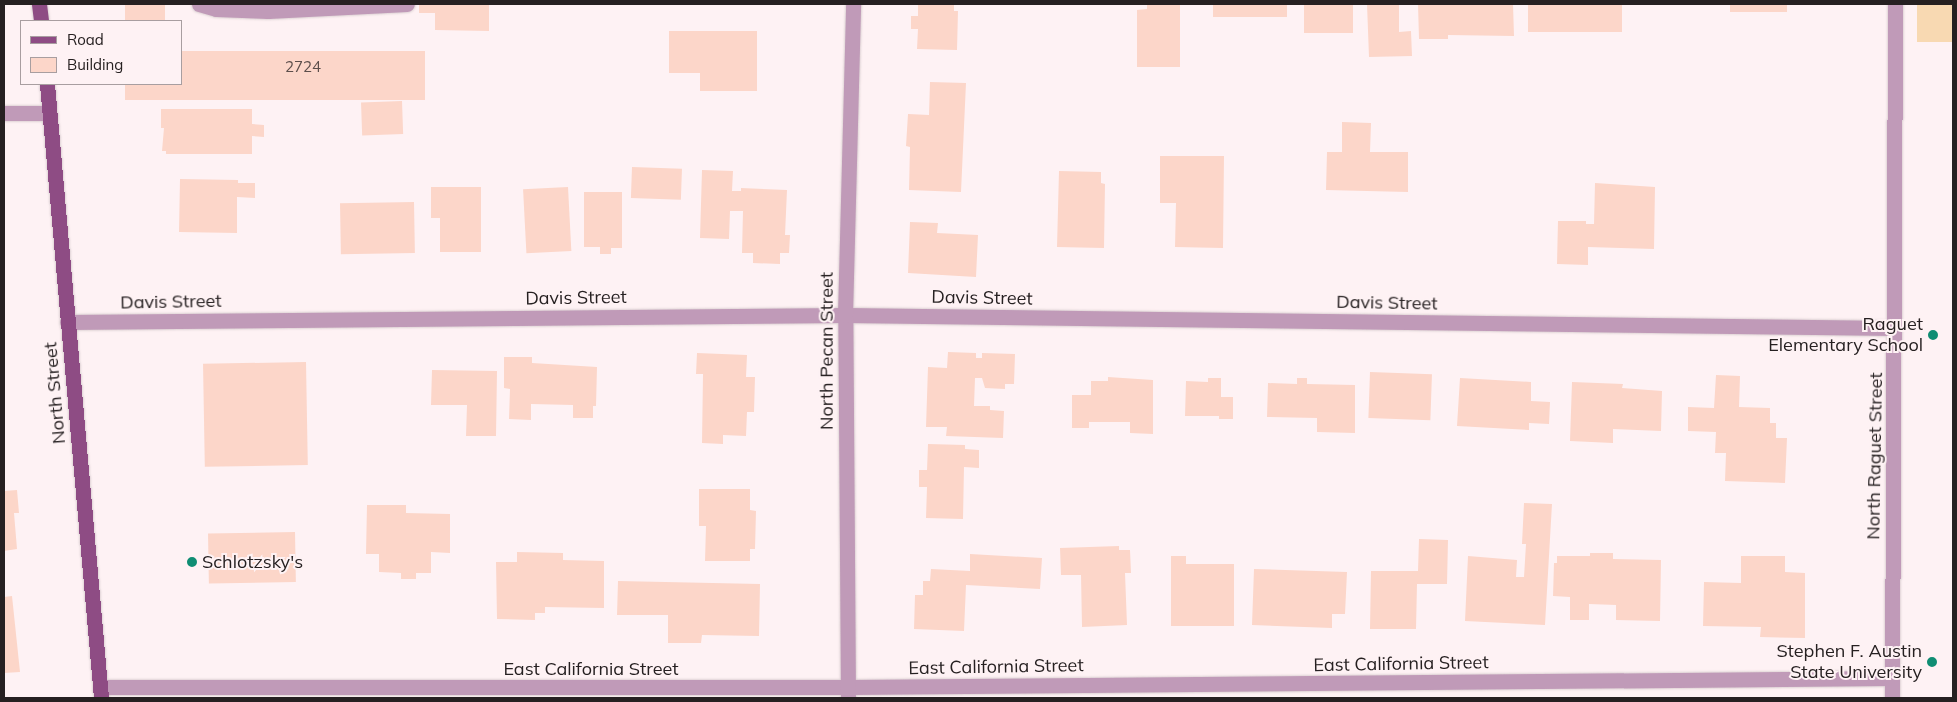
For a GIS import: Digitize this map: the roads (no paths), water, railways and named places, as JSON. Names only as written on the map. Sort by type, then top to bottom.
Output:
[{"type":"main road","points":[[39,4],[41,20]]},
{"type":"main road","name":"North Street","points":[[46,85],[101,693]]},
{"type":"street","points":[[199,4],[216,9],[268,11],[407,4]]},
{"type":"street","name":"North Pecan Street","points":[[849,693],[844,315],[853,4]]},
{"type":"street","name":"North Raguet Street","points":[[1892,698],[1896,328],[1896,4]]},
{"type":"street","points":[[4,113],[49,113]]},
{"type":"street","name":"Davis Street","points":[[67,322],[844,315],[1896,328]]},
{"type":"street","name":"East California Street","points":[[101,693],[849,693],[1892,678]]},
{"type":"place","name":"Raguet Elementary School","points":[[1933,335]]},
{"type":"place","name":"Schlotzsky's","points":[[192,562]]},
{"type":"place","name":"Stephen F. Austin State University","points":[[1932,662]]}]
